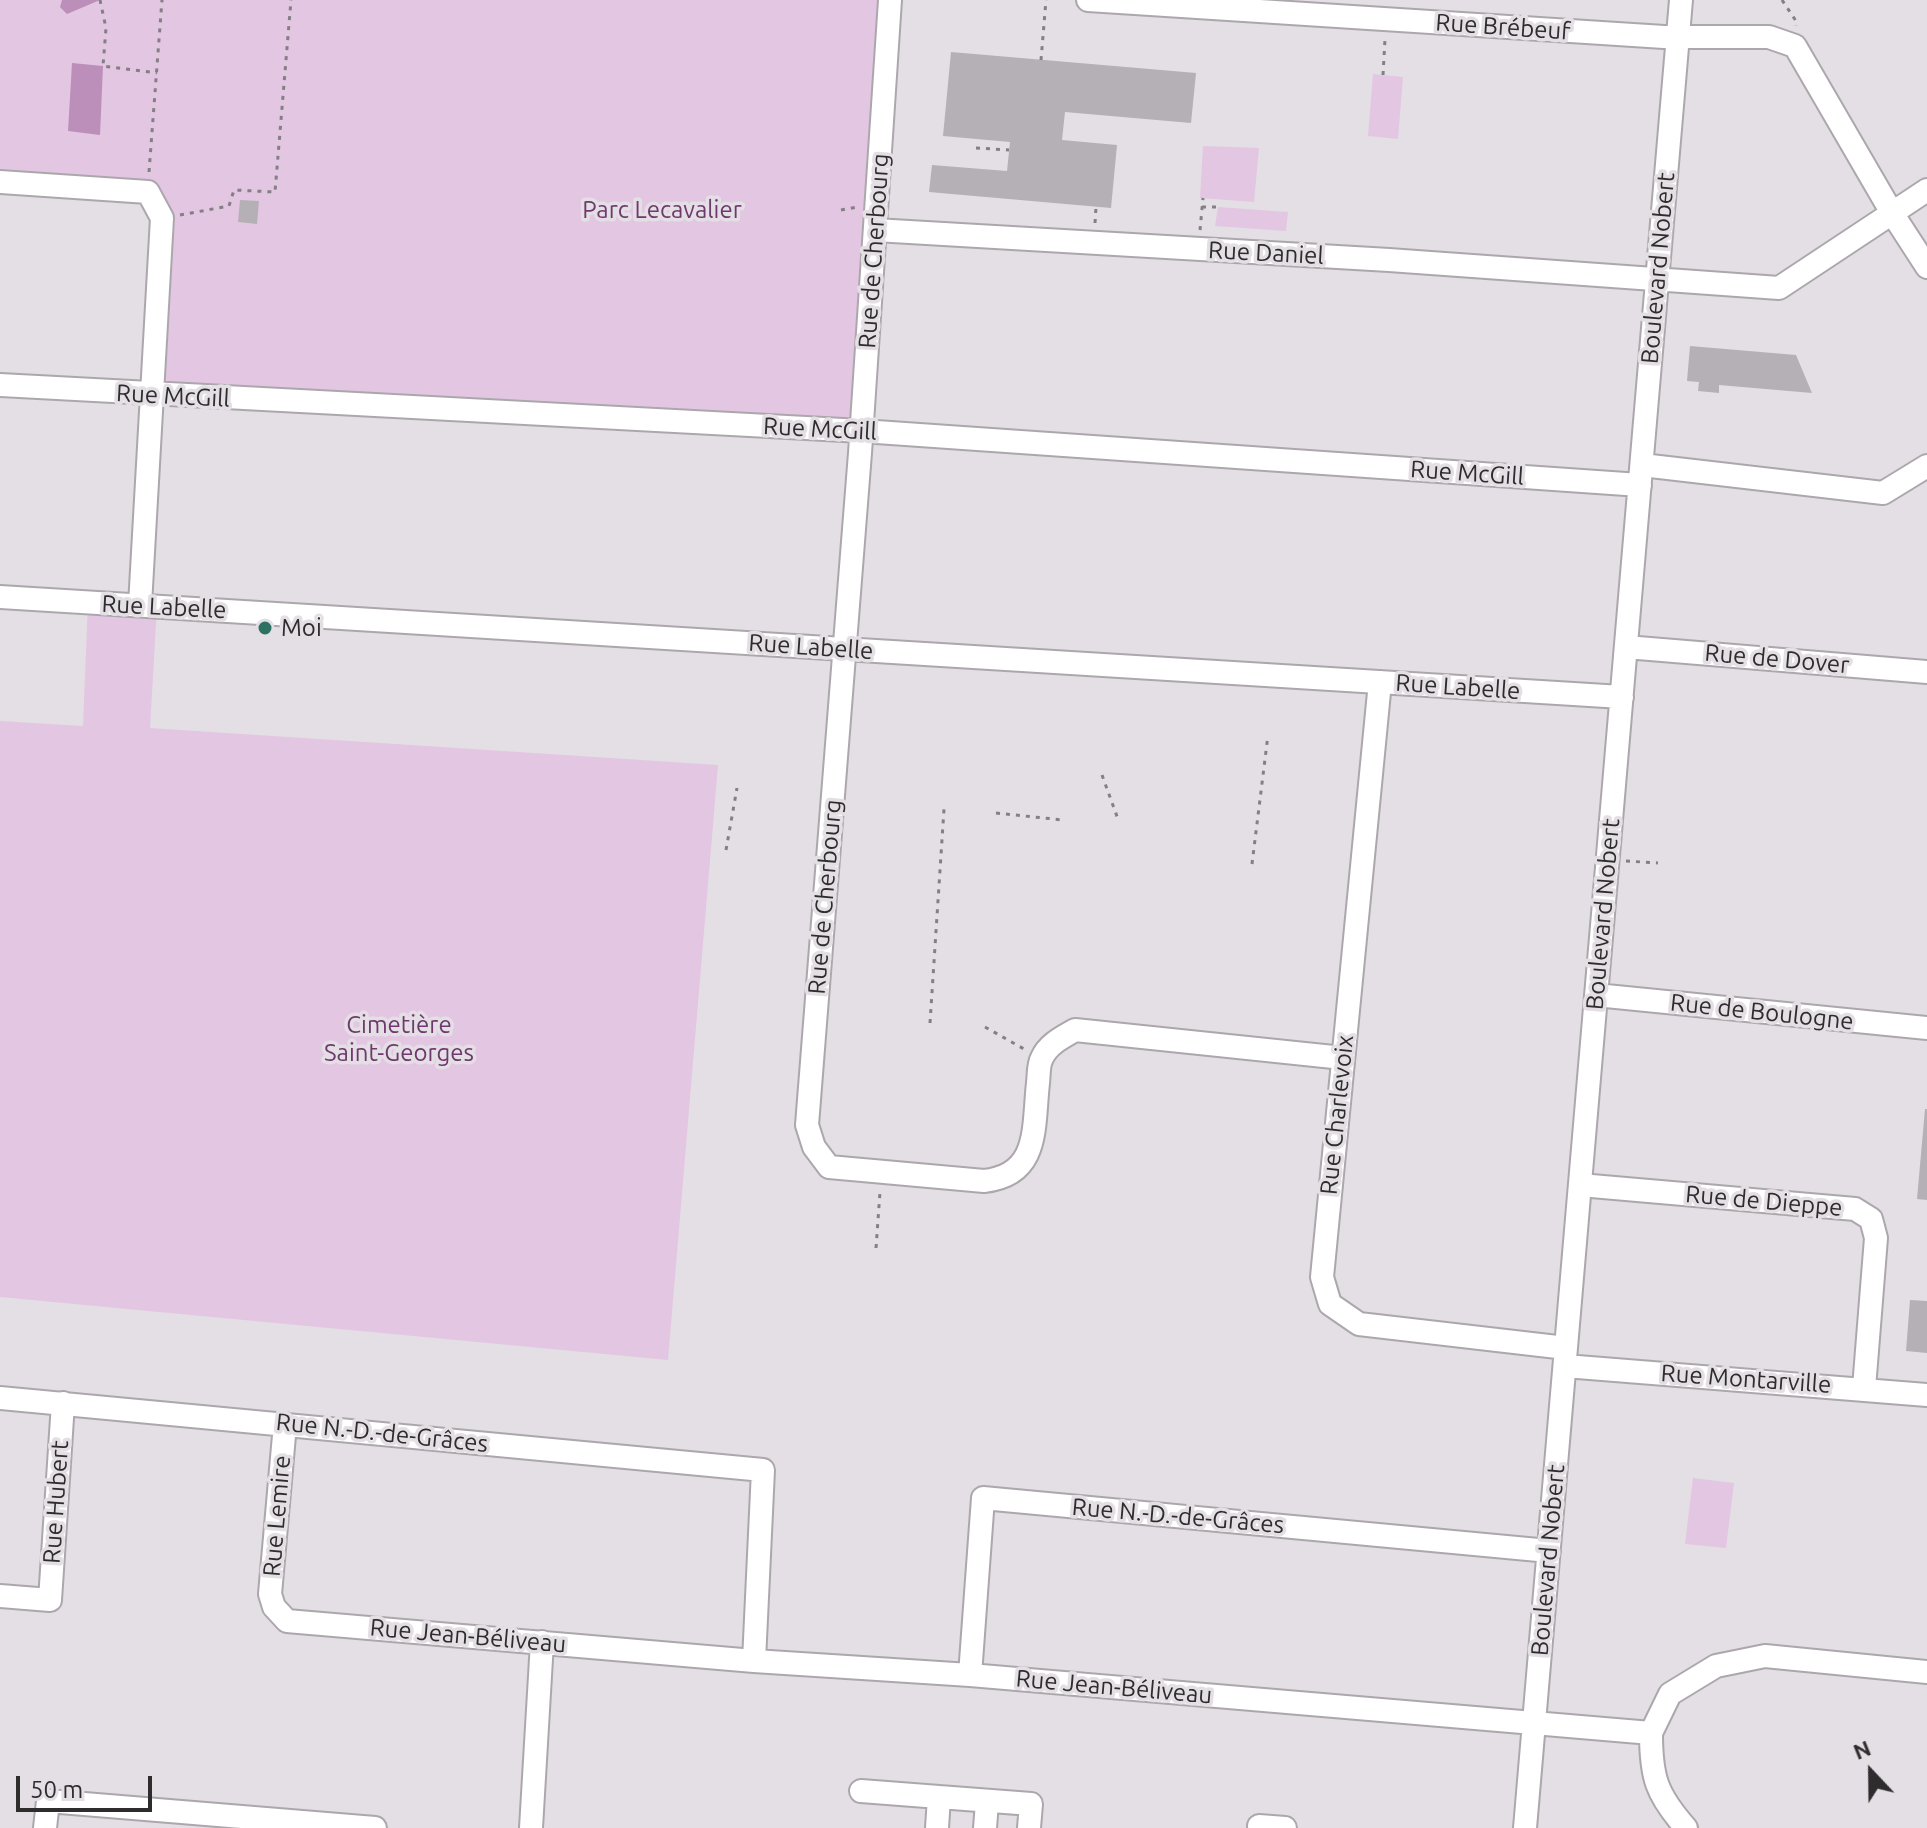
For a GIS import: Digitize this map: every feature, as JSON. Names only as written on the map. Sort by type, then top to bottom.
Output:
[{"type":"street","name":"Rue de Cherbourg","points":[[890,0],[862,431],[807,1125],[814,1147],[829,1167],[998,1180],[1015,1172],[1030,1149],[1041,1059]]},
{"type":"street","name":"Rue Brébeuf","points":[[1088,0],[1678,38],[1769,37],[1795,46],[1927,267]]},
{"type":"street","name":"Boulevard Nobert","points":[[1525,1828],[1681,0]]},
{"type":"street","points":[[0,182],[148,192],[162,218],[140,605]]},
{"type":"street","name":"Rue Daniel","points":[[875,230],[1779,288],[1927,190]]},
{"type":"street","name":"Rue McGill","points":[[0,385],[1641,475],[1883,493],[1927,466]]},
{"type":"street","name":"Rue Labelle","points":[[0,597],[1622,697]]},
{"type":"street","name":"Rue de Dover","points":[[1626,647],[1927,672]]},
{"type":"street","name":"Rue Charlevoix","points":[[1380,682],[1322,1277],[1330,1304],[1359,1324],[1566,1357]]},
{"type":"street","name":"Rue de Boulogne","points":[[1596,995],[1927,1028]]},
{"type":"street","points":[[1041,1059],[1055,1042],[1075,1030],[1343,1058]]},
{"type":"street","name":"Rue de Dieppe","points":[[1580,1185],[1855,1209],[1871,1219],[1876,1238],[1864,1388]]},
{"type":"street","name":"Rue Montarville","points":[[1566,1357],[1927,1395]]},
{"type":"street","name":"Rue N.-D.-de-Grâces","points":[[0,1398],[763,1470],[754,1661]]},
{"type":"street","name":"Rue Hubert","points":[[0,1596],[50,1600],[63,1403]]},
{"type":"street","name":"Rue Lemire","points":[[274,1607],[270,1594],[285,1424]]},
{"type":"street","name":"Rue N.-D.-de-Grâces","points":[[970,1675],[983,1498],[1549,1551]]},
{"type":"street","name":"Rue Jean-Béliveau","points":[[274,1607],[287,1621],[1651,1733]]},
{"type":"street","points":[[531,1828],[542,1642]]},
{"type":"street","points":[[1686,1828],[1662,1797],[1651,1769],[1651,1733],[1670,1694],[1716,1666],[1765,1656],[1927,1672]]},
{"type":"street","points":[[861,1791],[1031,1804],[1029,1828]]},
{"type":"street","points":[[937,1828],[939,1797]]},
{"type":"street","points":[[45,1828],[48,1801],[375,1828]]},
{"type":"street","points":[[985,1828],[987,1802]]},
{"type":"street","points":[[1259,1826],[1285,1828]]},
{"type":"path","points":[[100,0],[106,28],[103,66],[157,73]]},
{"type":"path","points":[[148,192],[162,0]]},
{"type":"path","points":[[162,218],[229,206],[234,190],[275,192],[291,0]]},
{"type":"path","points":[[1041,60],[1046,0]]},
{"type":"path","points":[[1383,75],[1386,19]]},
{"type":"path","points":[[976,148],[1009,150]]},
{"type":"path","points":[[1199,249],[1203,198]]},
{"type":"path","points":[[1202,207],[1218,207]]},
{"type":"path","points":[[1252,864],[1268,735]]},
{"type":"path","points":[[1102,775],[1119,822]]},
{"type":"path","points":[[726,850],[737,788]]},
{"type":"path","points":[[930,1023],[944,809]]},
{"type":"path","points":[[996,813],[1063,820]]},
{"type":"path","points":[[1608,860],[1658,863]]},
{"type":"path","points":[[985,1027],[1041,1059]]},
{"type":"path","points":[[876,1248],[882,1172]]},
{"type":"green space","name":"Parc Lecavalier","points":[[0,0],[890,0],[862,431],[152,395],[162,218],[147,192],[0,182]]},
{"type":"green space","points":[[1373,74],[1403,77],[1398,139],[1368,136]]},
{"type":"green space","points":[[1203,146],[1259,148],[1254,202],[1200,198]]},
{"type":"green space","points":[[1218,207],[1288,212],[1286,231],[1215,226]]},
{"type":"green space","name":"Cimetière Saint-Georges","points":[[88,602],[157,606],[150,728],[718,765],[668,1360],[0,1297],[0,721],[83,726]]},
{"type":"green space","points":[[1693,1478],[1734,1483],[1726,1548],[1685,1544]]},
{"type":"shaded area","points":[[62,0],[100,0],[67,14],[60,7]]},
{"type":"shaded area","points":[[72,63],[103,66],[100,135],[68,131]]},
{"type":"building","points":[[951,52],[1196,73],[1191,123],[1065,112],[1062,140],[1117,145],[1111,208],[929,192],[932,165],[1007,171],[1010,142],[943,136]]},
{"type":"building","points":[[240,200],[259,201],[257,224],[238,222]]},
{"type":"building","points":[[1690,346],[1796,355],[1812,393],[1719,385],[1719,393],[1698,391],[1699,382],[1687,381]]},
{"type":"building","points":[[1927,1109],[1927,1200],[1917,1199]]},
{"type":"building","points":[[1910,1300],[1927,1301],[1927,1353],[1906,1351]]},
{"type":"place","name":"Moi","points":[[265,628]]}]
